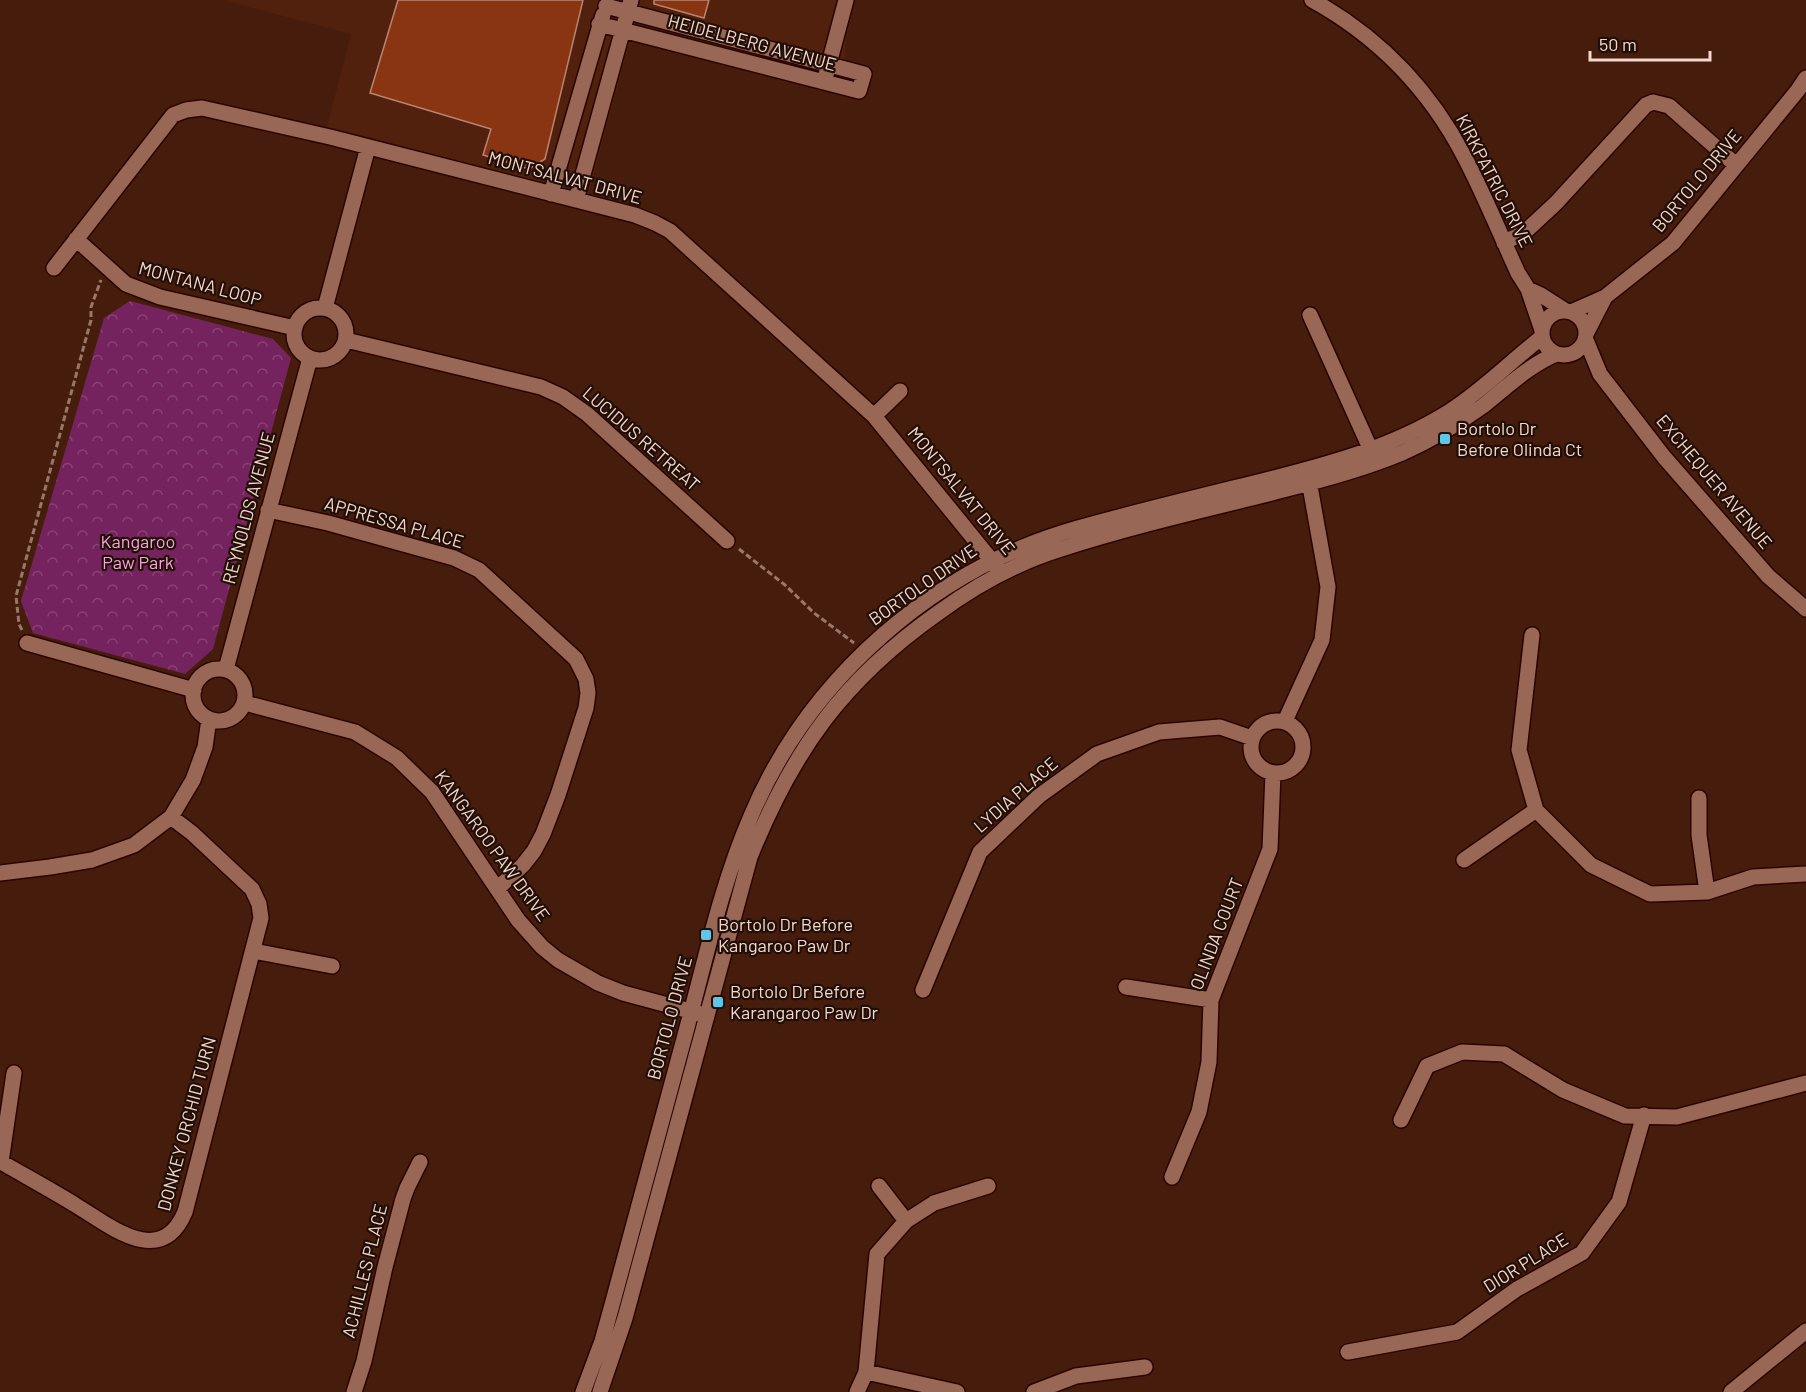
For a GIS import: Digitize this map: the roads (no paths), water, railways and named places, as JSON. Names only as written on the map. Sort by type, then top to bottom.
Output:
[{"type":"street","points":[[824,82],[846,0]]},
{"type":"street","name":"KIRKPATRIC DRIVE","points":[[1312,0],[1336,13],[1380,46],[1433,105],[1464,157],[1528,289],[1542,333]]},
{"type":"street","points":[[552,194],[599,24],[607,3]]},
{"type":"street","name":"HEIDELBERG AVENUE","points":[[599,24],[860,92],[864,74],[828,66],[630,6],[607,3]]},
{"type":"street","points":[[576,200],[630,6]]},
{"type":"street","name":"BORTOLO DRIVE","points":[[1568,311],[1605,297],[1673,243],[1736,165],[1804,88]]},
{"type":"street","points":[[1504,243],[1527,230],[1646,105],[1653,102],[1669,105],[1736,165]]},
{"type":"street","name":"MONTSALVAT DRIVE","points":[[54,268],[172,115],[202,108],[368,147],[635,215],[670,231],[874,416],[997,566]]},
{"type":"street","points":[[325,308],[368,147]]},
{"type":"street","name":"MONTANA LOOP","points":[[76,239],[126,284],[160,297],[295,328]]},
{"type":"street","points":[[1528,289],[1545,297],[1582,319],[1586,336],[1579,350],[1562,355],[1546,347],[1542,333],[1548,318],[1559,311],[1568,311]]},
{"type":"street","name":"BORTOLO DRIVE","points":[[1586,336],[1605,297]]},
{"type":"street","points":[[325,308],[340,316],[345,324],[346,340],[336,355],[328,359],[310,358],[297,346],[294,338],[295,328],[297,321],[309,310],[325,308]]},
{"type":"street","points":[[1310,315],[1373,456]]},
{"type":"street","name":"BORTOLO DRIVE","points":[[1373,456],[1394,441],[1451,410],[1501,372],[1542,333]]},
{"type":"street","name":"EXCHEQUER AVENUE","points":[[1586,336],[1600,374],[1664,457],[1768,576],[1806,609]]},
{"type":"street","name":"LUCIDUS RETREAT","points":[[346,340],[541,387],[562,397],[587,414],[727,542]]},
{"type":"street","name":"BORTOLO DRIVE","points":[[583,1392],[602,1341],[699,1013],[750,857],[776,795],[815,732],[836,704],[866,672],[912,631],[960,597],[997,566],[1056,534],[1308,476],[1373,456],[1403,453],[1460,422],[1533,365],[1562,355]]},
{"type":"street","name":"EXCHEQUER AVENUE","points":[[1562,355],[1600,374]]},
{"type":"street","name":"REYNOLDS AVENUE","points":[[226,669],[310,358]]},
{"type":"street","points":[[874,416],[900,391]]},
{"type":"street","points":[[1285,722],[1322,640],[1328,587],[1308,476]]},
{"type":"street","name":"APPRESSA PLACE","points":[[268,510],[328,523],[454,558],[479,570],[576,659],[586,680],[586,708],[562,785],[534,851],[523,866],[497,889]]},
{"type":"street","points":[[1532,636],[1519,750],[1536,810],[1591,865],[1650,894],[1707,892],[1753,877],[1806,874]]},
{"type":"street","points":[[27,643],[194,690]]},
{"type":"street","points":[[211,669],[226,669],[236,674],[242,681],[245,689],[245,702],[233,717],[221,721],[209,719],[200,713],[194,704],[194,690],[198,678],[211,669]]},
{"type":"street","name":"KANGAROO PAW DRIVE","points":[[245,702],[355,732],[397,758],[432,792],[518,920],[542,947],[579,974],[623,993],[699,1013]]},
{"type":"street","points":[[0,873],[92,860],[134,845],[171,817],[193,780],[205,747],[209,719]]},
{"type":"street","points":[[1270,721],[1285,722],[1300,734],[1304,747],[1300,760],[1292,769],[1273,773],[1258,765],[1252,756],[1252,738],[1257,730],[1270,721]]},
{"type":"street","name":"LYDIA PLACE","points":[[923,990],[980,852],[1039,796],[1097,754],[1159,732],[1220,727],[1252,738]]},
{"type":"street","name":"OLINDA COURT","points":[[1172,1177],[1199,1112],[1209,1062],[1211,1000],[1270,849],[1273,773]]},
{"type":"street","points":[[1699,798],[1699,835],[1707,892]]},
{"type":"street","points":[[1464,860],[1536,810]]},
{"type":"street","name":"DONKEY ORCHID TURN","points":[[14,1073],[2,1162],[110,1228],[133,1238],[146,1241],[162,1238],[172,1233],[181,1222],[185,1212],[261,918],[259,904],[252,889],[192,833],[171,817]]},
{"type":"street","points":[[254,951],[333,966]]},
{"type":"street","points":[[1126,987],[1211,1000]]},
{"type":"street","name":"BORTOLO DRIVE","points":[[600,1392],[625,1318],[699,1013]]},
{"type":"street","points":[[1401,1120],[1427,1066],[1461,1052],[1504,1054],[1563,1090],[1625,1116],[1677,1117],[1806,1083]]},
{"type":"street","name":"DIOR PLACE","points":[[1348,1352],[1457,1332],[1517,1290],[1582,1253],[1619,1202],[1644,1115]]},
{"type":"street","name":"ACHILLES PLACE","points":[[354,1392],[364,1361],[385,1266],[406,1188],[420,1162]]},
{"type":"street","points":[[879,1186],[906,1221]]},
{"type":"street","points":[[857,1392],[866,1372],[877,1254],[906,1221],[934,1203],[988,1186]]},
{"type":"street","points":[[1731,1392],[1806,1331]]},
{"type":"street","points":[[1034,1392],[1076,1376],[1145,1366]]},
{"type":"street","points":[[866,1372],[957,1392]]},
{"type":"place","name":"Bortolo Dr Before Olinda Ct","points":[[1445,439]]},
{"type":"place","name":"Bortolo Dr Before Kangaroo Paw Dr","points":[[706,935]]},
{"type":"place","name":"Bortolo Dr Before Karangaroo Paw Dr","points":[[718,1002]]},
{"type":"park label","name":"Kangaroo Paw Park","points":[[138,552]]}]
